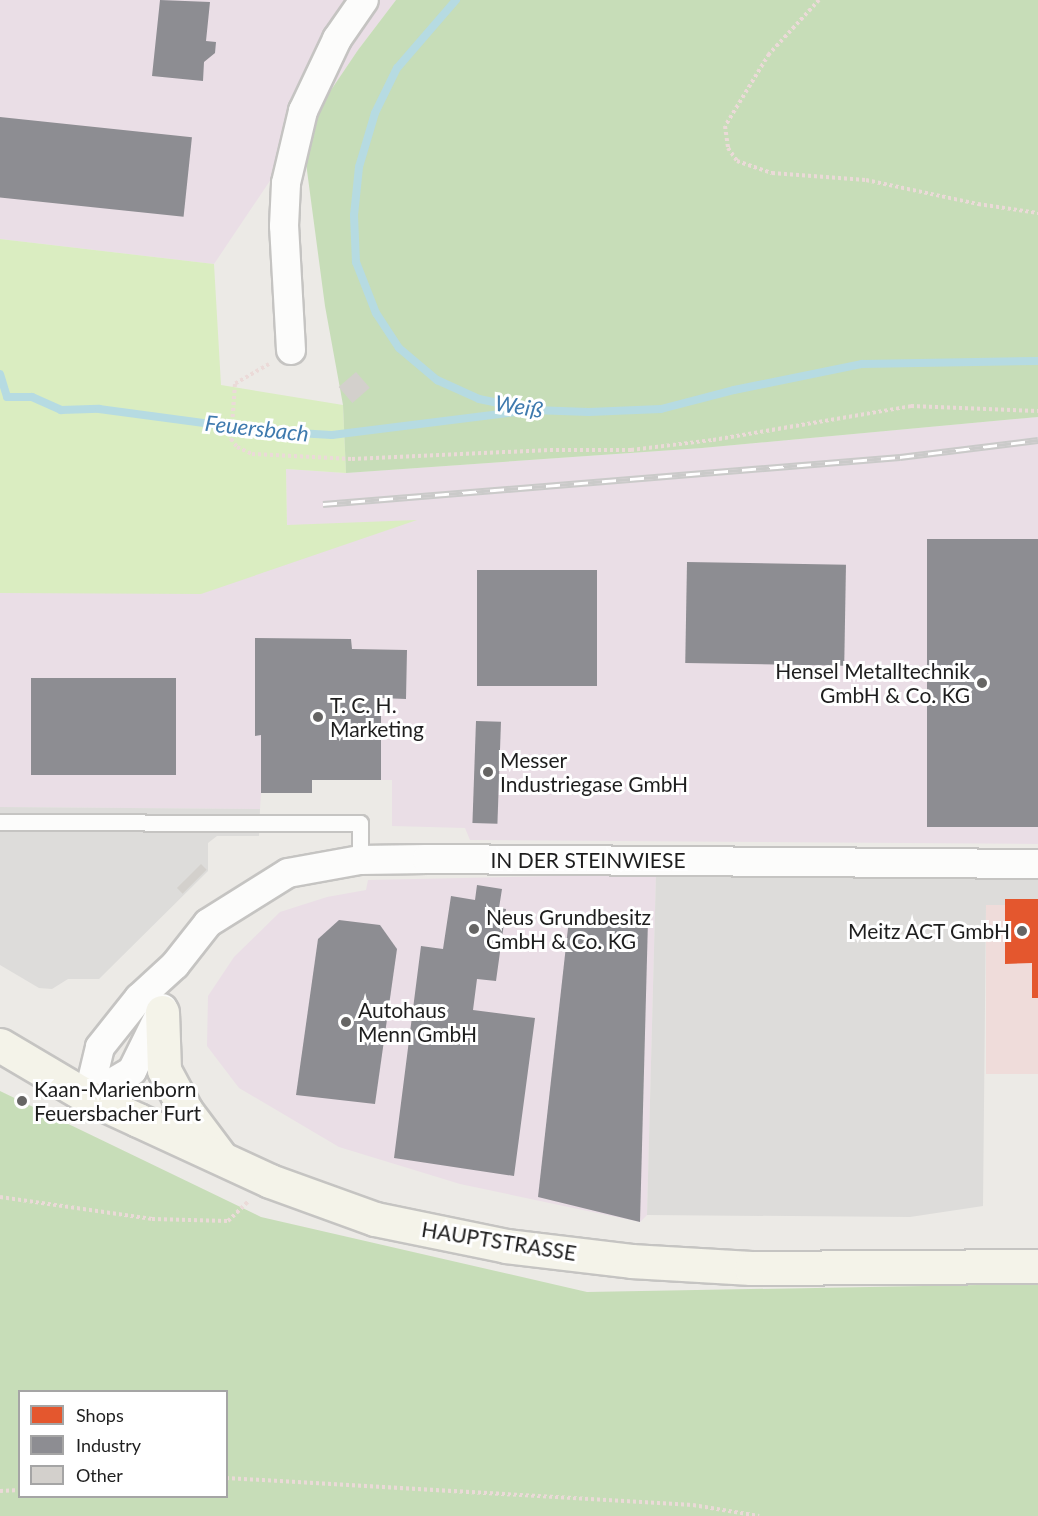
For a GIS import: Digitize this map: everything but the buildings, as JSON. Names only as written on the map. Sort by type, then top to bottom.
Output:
[{"type":"main road","points":[[162,1012],[164,1070],[186,1111],[222,1159]]},
{"type":"main road","name":"HAUPTSTRASSE","points":[[0,1044],[88,1097],[270,1181],[375,1219],[506,1246],[631,1261],[751,1268],[1038,1266]]},
{"type":"street","points":[[291,350],[284,226],[286,183],[303,111],[337,39],[364,0]]},
{"type":"street","name":"IN DER STEINWIESE","points":[[88,1097],[100,1047],[139,998],[175,965],[208,924],[288,873],[360,860],[1038,864]]},
{"type":"street","name":"IN DER STEINWIESE","points":[[88,1097],[132,1071],[162,1012],[175,965]]},
{"type":"lane","points":[[0,822],[360,823],[360,860]]},
{"type":"path","points":[[819,0],[769,54],[725,126],[728,148],[737,161],[772,173],[866,180],[1038,213]]},
{"type":"path","points":[[291,350],[235,384],[231,439],[237,447],[252,454],[352,459],[550,450],[631,450],[713,440],[911,406],[1038,411]]},
{"type":"path","points":[[0,1197],[152,1219],[228,1221],[270,1181]]},
{"type":"path","points":[[228,1478],[693,1505],[759,1516]]},
{"type":"path","points":[[0,1491],[18,1490]]},
{"type":"shaded area","points":[[0,0],[396,0],[358,50],[214,264],[0,239]]},
{"type":"shaded area","points":[[1038,417],[1038,844],[470,840],[465,828],[392,826],[392,780],[312,780],[312,793],[261,793],[260,809],[0,807],[0,593],[32,593],[414,521],[287,526],[286,469],[346,473],[702,448]]},
{"type":"shaded area","points":[[0,807],[260,809],[259,836],[217,836],[208,843],[208,871],[99,979],[68,979],[52,989],[39,988],[0,965]]},
{"type":"shaded area","points":[[656,874],[647,1215],[640,1222],[460,1184],[339,1147],[239,1088],[207,1046],[208,996],[234,957],[280,912],[327,897],[366,890],[368,880]]},
{"type":"shaded area","points":[[656,874],[1038,878],[1038,905],[986,905],[983,1206],[910,1217],[647,1215]]},
{"type":"shaded area","name":"Meitz ACT GmbH","points":[[986,905],[1038,905],[1038,1074],[986,1074]]},
{"type":"green space","points":[[396,0],[1038,0],[1038,417],[702,448],[346,473],[343,405],[325,306],[302,133],[358,50]]},
{"type":"green space","points":[[0,239],[214,264],[221,385],[343,405],[346,473],[286,469],[287,525],[417,520],[201,594],[0,593]]},
{"type":"green space","points":[[0,1091],[261,1217],[587,1292],[1038,1284],[1038,1516],[0,1516]]},
{"type":"waterway","name":"Weiß","points":[[456,0],[397,68],[375,113],[359,167],[354,215],[356,262],[376,313],[399,348],[437,380],[479,399],[533,410],[589,412],[661,409],[734,390],[862,364],[1038,361]]},
{"type":"waterway","name":"Feuersbach","points":[[0,374],[7,397],[32,397],[61,410],[99,409],[263,431],[332,435],[525,411]]},
{"type":"railway","points":[[323,504],[900,457],[1038,440]]},
{"type":"place","name":"Hensel Metalltechnik GmbH & Co. KG","points":[[982,683]]},
{"type":"place","name":"T. C. H. Marketing","points":[[318,717]]},
{"type":"place","name":"Messer Industriegase GmbH","points":[[488,772]]},
{"type":"place","name":"Neus Grundbesitz GmbH & Co. KG","points":[[474,929]]},
{"type":"place","name":"Meitz ACT GmbH","points":[[1022,931]]},
{"type":"place","name":"Autohaus Menn GmbH","points":[[346,1022]]},
{"type":"place","name":"Kaan-Marienborn Feuersbacher Furt","points":[[22,1101]]}]
